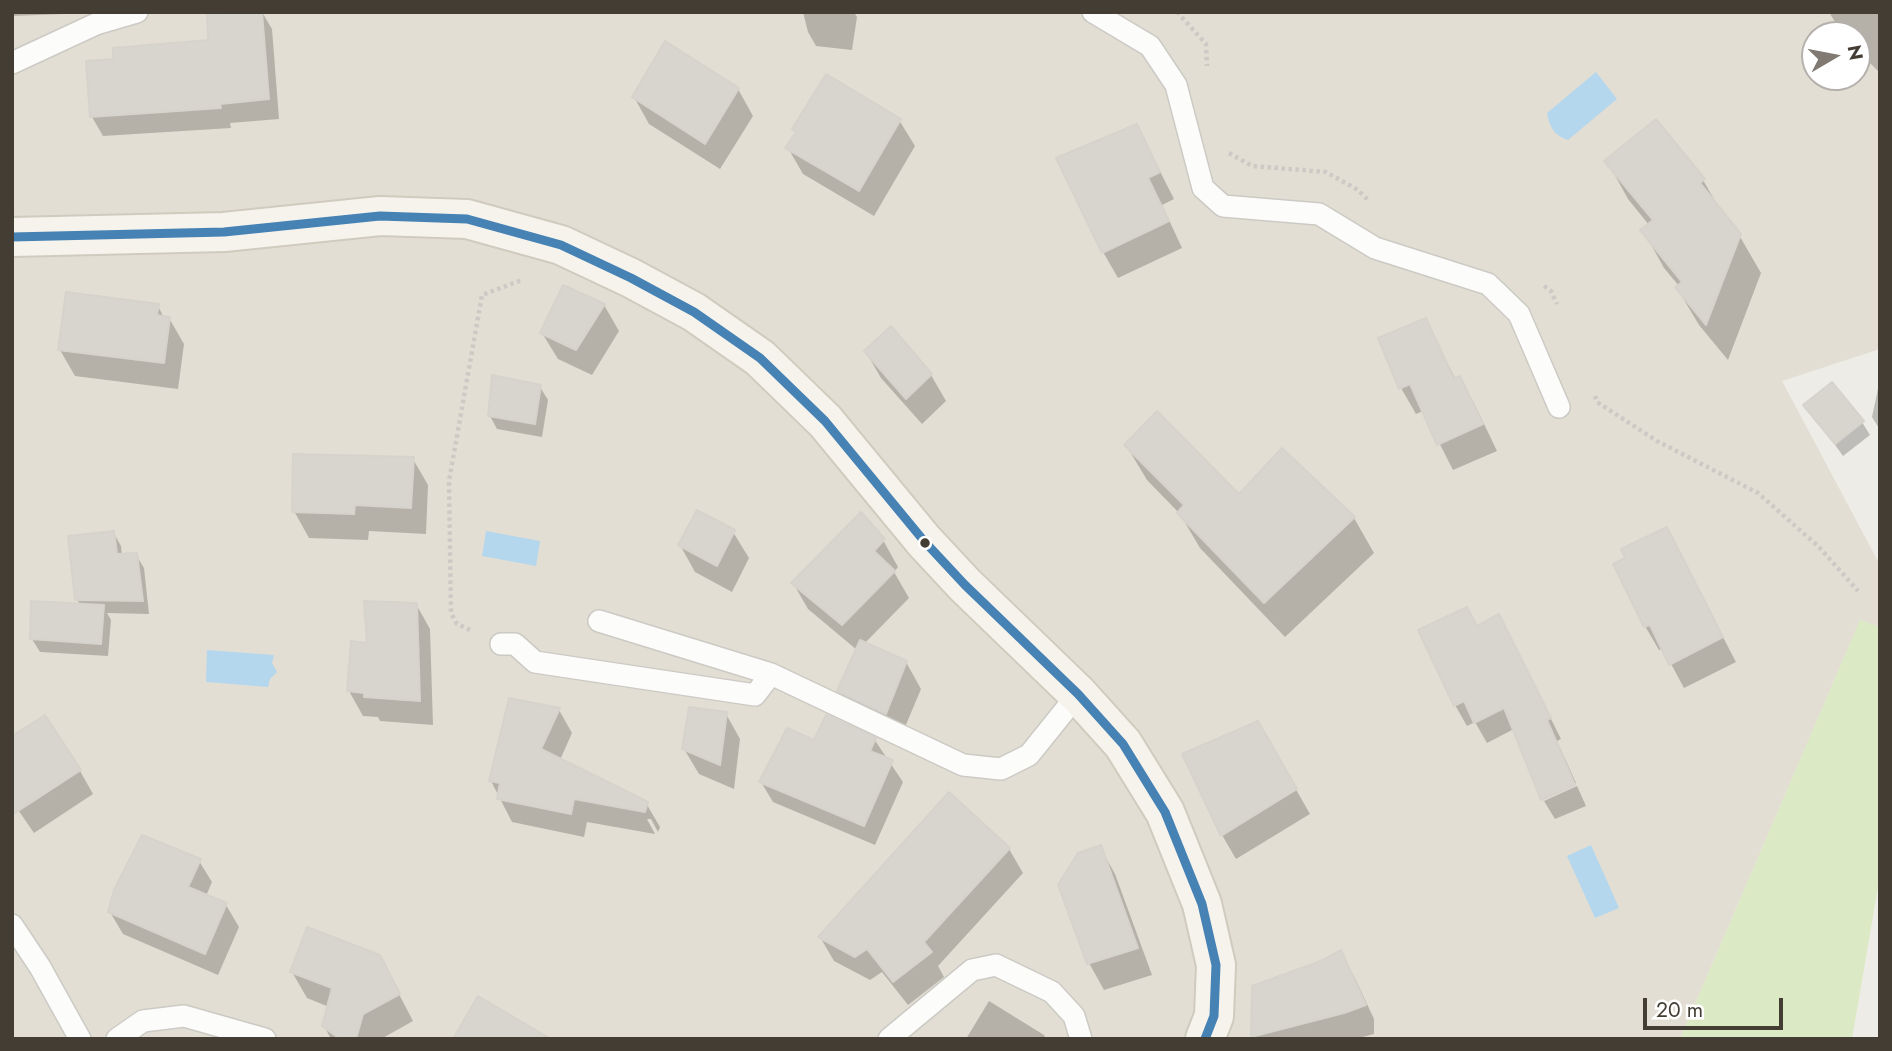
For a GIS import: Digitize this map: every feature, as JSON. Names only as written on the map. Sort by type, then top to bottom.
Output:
[{"type":"main road","points":[[12,237],[224,232],[380,216],[467,219],[561,245],[694,312],[760,358],[825,421],[865,472],[965,585],[1078,694],[1123,744],[1165,812],[1202,904],[1216,965],[1214,1016],[1205,1039]]},
{"type":"lane","points":[[12,63],[96,24],[137,12]]},
{"type":"lane","points":[[1093,12],[1150,46],[1176,85],[1203,188],[1223,206],[1319,214],[1375,248],[1488,284],[1519,314],[1559,407]]},
{"type":"lane","points":[[599,621],[771,674],[963,765],[1001,769],[1029,755],[1078,694]]},
{"type":"lane","points":[[501,644],[515,645],[535,662],[755,695],[771,674]]},
{"type":"lane","points":[[12,925],[80,1039]]},
{"type":"lane","points":[[889,1039],[972,970],[996,965],[1052,992],[1074,1016],[1081,1039]]},
{"type":"lane","points":[[117,1039],[144,1021],[184,1016],[265,1039]]},
{"type":"path","points":[[501,644],[457,624],[451,613],[449,481],[482,295],[509,287],[537,274],[561,245]]},
{"type":"shaded area","points":[[12,12],[1880,12],[1880,349],[1782,381],[1880,565],[1880,627],[1860,621],[1680,1039],[12,1039]]},
{"type":"green space","points":[[1860,620],[1880,627],[1880,875],[1852,1039],[1680,1039]]},
{"type":"water","points":[[1596,72],[1617,99],[1568,140],[1559,136],[1553,130],[1547,113]]},
{"type":"water","points":[[486,531],[540,541],[536,566],[482,556]]},
{"type":"water","points":[[207,650],[274,655],[272,663],[277,672],[270,679],[268,687],[206,682]]},
{"type":"water","points":[[1591,845],[1619,908],[1595,918],[1567,856]]},
{"type":"building","points":[[262,12],[269,99],[220,104],[221,108],[90,117],[86,61],[113,59],[113,48],[208,40],[207,15]]},
{"type":"building","points":[[665,41],[739,88],[705,144],[632,97]]},
{"type":"building","points":[[826,74],[901,119],[859,191],[785,148],[796,132],[792,129]]},
{"type":"building","points":[[1656,119],[1705,179],[1700,183],[1741,234],[1706,325],[1675,287],[1682,282],[1640,230],[1653,220],[1604,161]]},
{"type":"building","points":[[1137,124],[1160,172],[1148,178],[1169,221],[1102,253],[1056,158]]},
{"type":"building","points":[[563,285],[605,304],[576,350],[540,333]]},
{"type":"building","points":[[66,292],[159,304],[157,315],[170,317],[164,363],[58,350]]},
{"type":"building","points":[[1426,318],[1454,379],[1460,376],[1483,424],[1437,445],[1410,384],[1399,389],[1378,338]]},
{"type":"building","points":[[891,326],[932,374],[906,399],[864,351]]},
{"type":"building","points":[[492,375],[541,385],[535,424],[488,416]]},
{"type":"building","points":[[1832,382],[1864,421],[1835,444],[1803,405]]},
{"type":"building","points":[[1157,411],[1239,494],[1282,448],[1355,517],[1264,603],[1177,513],[1184,505],[1124,445]]},
{"type":"building","points":[[293,454],[414,457],[411,508],[355,505],[354,514],[292,512]]},
{"type":"building","points":[[697,510],[735,530],[717,566],[678,545]]},
{"type":"building","points":[[861,512],[885,539],[874,551],[895,571],[842,625],[791,583]]},
{"type":"building","points":[[1667,527],[1723,637],[1669,665],[1650,625],[1644,627],[1613,564],[1625,558],[1621,549]]},
{"type":"building","points":[[114,531],[117,554],[137,553],[143,601],[75,600],[68,536]]},
{"type":"building","points":[[31,601],[104,605],[101,644],[30,639]]},
{"type":"building","points":[[364,601],[417,603],[420,701],[364,697],[364,693],[347,691],[351,641],[367,643]]},
{"type":"building","points":[[1467,607],[1477,626],[1499,614],[1551,718],[1547,720],[1575,785],[1541,800],[1504,708],[1474,723],[1464,701],[1454,706],[1418,630]]},
{"type":"building","points":[[860,640],[907,661],[886,714],[837,691]]},
{"type":"building","points":[[509,698],[560,708],[541,749],[648,802],[645,812],[574,799],[571,814],[497,799],[500,783],[489,781]]},
{"type":"building","points":[[689,707],[727,712],[720,765],[682,749]]},
{"type":"building","points":[[45,715],[81,770],[12,815],[12,736]]},
{"type":"building","points":[[826,715],[876,738],[870,751],[893,760],[864,826],[759,782],[787,728],[814,740]]},
{"type":"building","points":[[1258,721],[1297,789],[1221,836],[1182,754]]},
{"type":"building","points":[[949,792],[1010,848],[924,942],[932,952],[893,982],[867,949],[855,957],[818,937]]},
{"type":"building","points":[[142,835],[201,859],[188,887],[227,903],[205,954],[108,912],[114,890]]},
{"type":"building","points":[[1101,845],[1138,948],[1087,964],[1058,885],[1078,853]]},
{"type":"building","points":[[307,927],[380,955],[400,994],[363,1014],[356,1039],[340,1039],[322,1026],[332,988],[290,972]]},
{"type":"building","points":[[1341,950],[1366,1005],[1251,1037],[1252,986],[1321,961]]},
{"type":"building","points":[[478,996],[551,1039],[453,1039]]},
{"type":"transit line","points":[[12,237],[224,232],[380,216],[467,219],[561,245],[694,312],[760,358],[825,421],[924,541],[965,585],[1078,694],[1123,744],[1165,812],[1202,904],[1216,965],[1214,1016],[1205,1039]]}]
